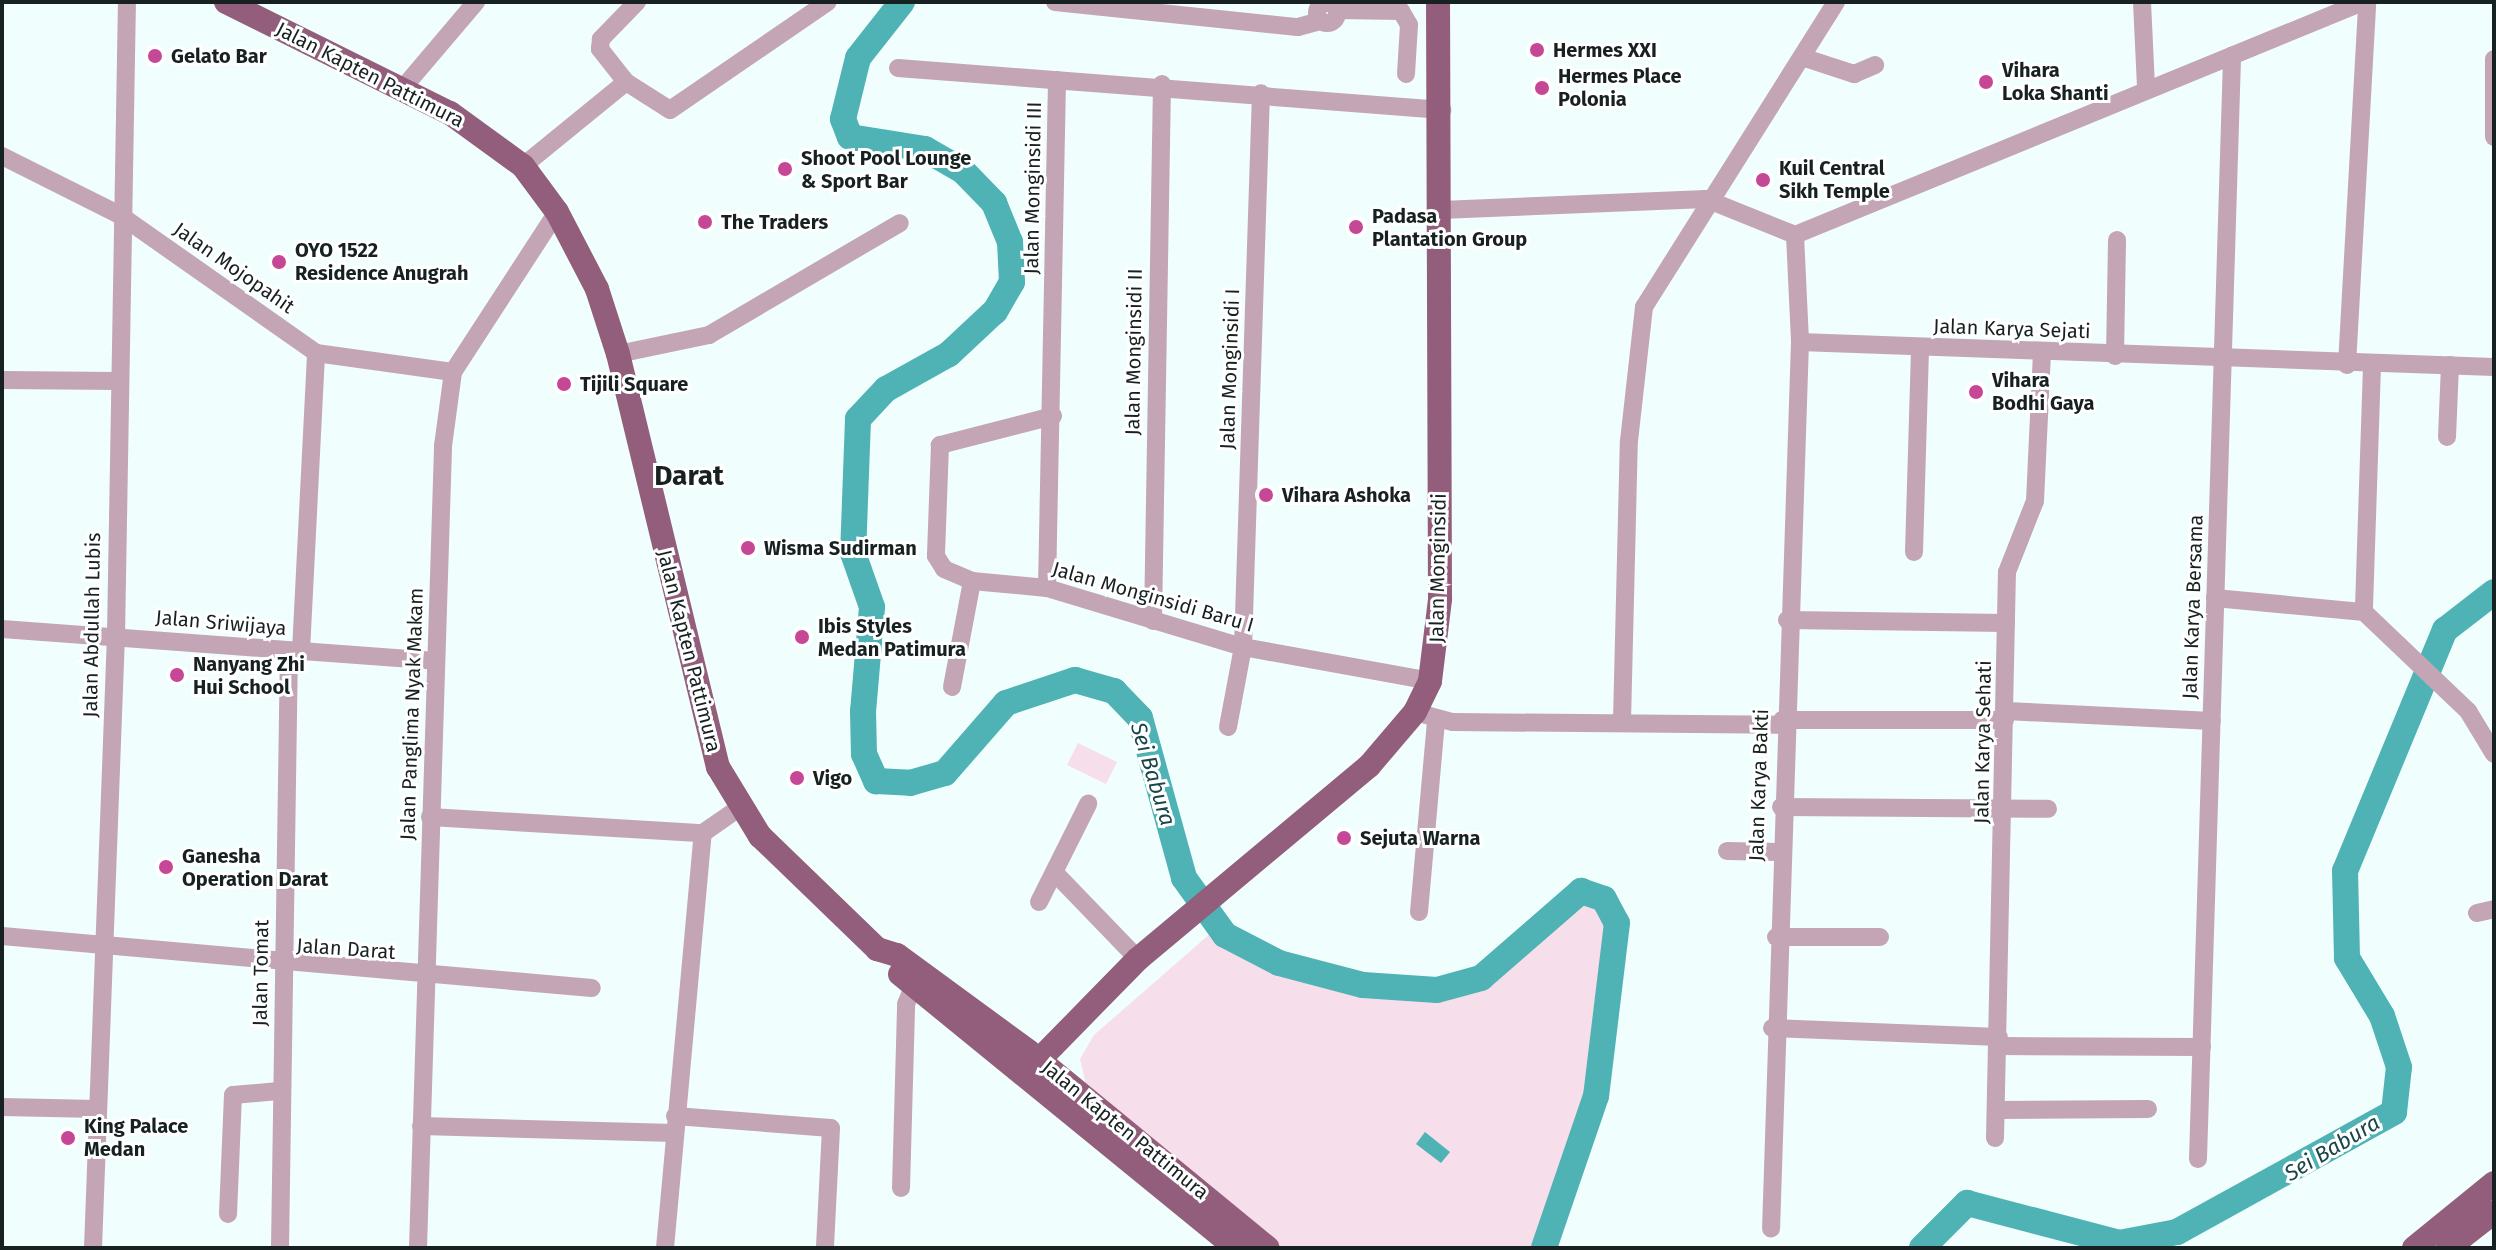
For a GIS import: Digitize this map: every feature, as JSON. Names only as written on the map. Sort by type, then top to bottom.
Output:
[{"type":"main road","name":"Jalan Kapten Pattimura","points":[[226,2],[403,88],[523,166],[557,212],[597,289],[618,354],[705,728],[739,808],[784,864],[883,958],[1236,1248]]},
{"type":"main road","name":"Jalan Monginsidi","points":[[1039,1060],[1138,959],[1351,783],[1426,716],[1440,599],[1442,110],[1438,2]]},
{"type":"main road","name":"Jalan Kapten Pattimura","points":[[883,958],[936,981],[1039,1060],[1268,1248]]},
{"type":"main road","points":[[2414,1248],[2494,1183]]},
{"type":"main road","points":[[2448,1248],[2494,1212]]},
{"type":"street","name":"Jalan Abdullah Lubis","points":[[93,1248],[102,943],[116,636],[120,215],[127,2]]},
{"type":"street","points":[[403,88],[476,2]]},
{"type":"street","points":[[637,2],[599,44],[626,82],[664,109],[678,109],[828,2]]},
{"type":"street","points":[[1055,2],[1298,27],[1327,6],[1401,11],[1409,32],[1406,74]]},
{"type":"street","points":[[1622,721],[1638,331],[1649,296],[1706,199],[1805,58],[1836,2]]},
{"type":"street","points":[[2142,2],[2146,88]]},
{"type":"street","points":[[1441,210],[1706,199],[1795,235],[2146,88],[2365,2],[2347,365]]},
{"type":"street","name":"Jalan Karya Bersama","points":[[2198,1159],[2232,56]]},
{"type":"street","points":[[1805,58],[1854,74],[1875,65]]},
{"type":"street","points":[[2494,59],[2494,137]]},
{"type":"street","points":[[898,68],[1057,80]]},
{"type":"street","name":"Jalan Monginsidi III","points":[[1047,588],[1053,416],[1057,80],[1162,84],[1442,110]]},
{"type":"street","points":[[523,166],[626,82]]},
{"type":"street","name":"Jalan Monginsidi II","points":[[1153,621],[1162,84]]},
{"type":"street","name":"Jalan Monginsidi I","points":[[1228,727],[1243,647],[1261,93]]},
{"type":"street","name":"Jalan Mojopahit","points":[[2,156],[120,215],[316,353],[453,372]]},
{"type":"street","name":"Jalan Panglima Nyak Makam","points":[[418,1248],[424,977],[443,446],[453,372],[557,212]]},
{"type":"street","points":[[618,354],[709,335],[900,223]]},
{"type":"street","name":"Jalan Karya Bakti","points":[[1771,1229],[1772,1028],[1782,722],[1800,342],[1795,235]]},
{"type":"street","points":[[2115,356],[2117,240]]},
{"type":"street","name":"Jalan Karya Sejati","points":[[1800,342],[2372,366],[2494,367]]},
{"type":"street","points":[[1914,552],[1920,347]]},
{"type":"street","name":"Jalan Tomat","points":[[280,1248],[279,1091],[295,651],[316,353]]},
{"type":"street","name":"Jalan Karya Sehati","points":[[1995,1138],[2009,561],[2036,496],[2042,353]]},
{"type":"street","points":[[2447,437],[2450,365]]},
{"type":"street","points":[[2372,366],[2364,612],[2399,653],[2456,700],[2493,749]]},
{"type":"street","points":[[2,380],[118,381]]},
{"type":"street","name":"Jalan Monginsidi Baru I","points":[[1053,416],[940,445],[936,556],[944,569],[972,581],[1047,588],[1243,647],[1430,681]]},
{"type":"street","points":[[952,687],[972,581]]},
{"type":"street","points":[[2215,598],[2364,612]]},
{"type":"street","points":[[1787,620],[2006,623]]},
{"type":"street","name":"Jalan Sriwijaya","points":[[2,629],[436,661]]},
{"type":"street","points":[[1419,912],[1426,716],[1622,721],[1782,722],[2006,716],[2212,721]]},
{"type":"street","points":[[1039,902],[1056,874],[1088,804]]},
{"type":"street","points":[[1781,807],[2048,809]]},
{"type":"street","points":[[430,817],[703,833],[739,808]]},
{"type":"street","points":[[665,1248],[703,833]]},
{"type":"street","points":[[1727,851],[1779,852]]},
{"type":"street","points":[[1056,874],[1138,959]]},
{"type":"street","name":"Jalan Darat","points":[[2,936],[102,943],[285,966],[592,988]]},
{"type":"street","points":[[1776,937],[1880,937]]},
{"type":"street","points":[[901,1188],[906,1004],[914,985]]},
{"type":"street","points":[[1772,1028],[1999,1041],[2202,1047]]},
{"type":"street","points":[[228,1214],[233,1095],[279,1091]]},
{"type":"street","points":[[2,1107],[98,1109]]},
{"type":"street","points":[[1996,1110],[2148,1109]]},
{"type":"street","points":[[421,1126],[831,1128],[825,1248]]},
{"type":"shaded area","points":[[1078,743],[1117,762],[1106,784],[1067,765]]},
{"type":"shaded area","points":[[1581,891],[1617,923],[1594,1103],[1549,1248],[1281,1248],[1086,1085],[1080,1059],[1094,1035],[1219,926],[1279,963],[1363,985],[1436,990],[1481,978]]},
{"type":"water","points":[[1425,1132],[1450,1152],[1441,1163],[1416,1144]]},
{"type":"waterway","name":"Sei Babura","points":[[902,2],[858,58],[843,119],[850,137],[925,149],[963,171],[994,203],[1010,242],[1012,282],[995,311],[949,354],[886,389],[858,419],[853,553],[872,607],[863,711],[864,754],[876,781],[910,783],[945,773],[1006,703],[1075,680],[1114,691],[1140,718],[1184,878],[1225,935],[1279,963],[1363,985],[1437,990],[1481,978],[1581,891],[1604,899],[1617,923],[1596,1096],[1544,1248]]},
{"type":"waterway","name":"Sei Babura","points":[[1922,1248],[1967,1203],[2119,1243],[2177,1232],[2394,1112],[2399,1067],[2382,1016],[2347,958],[2345,871],[2445,630],[2494,592]]},
{"type":"place","name":"Hermes XXI","points":[[1537,50]]},
{"type":"place","name":"Gelato Bar","points":[[155,56]]},
{"type":"place","name":"Vihara Loka Shanti","points":[[1986,82]]},
{"type":"place","name":"Hermes Place Polonia","points":[[1542,88]]},
{"type":"place","name":"Shoot Pool Lounge & Sport Bar","points":[[785,169]]},
{"type":"place","name":"Kuil Central Sikh Temple","points":[[1763,180]]},
{"type":"place","name":"The Traders","points":[[705,222]]},
{"type":"place","name":"Padasa Plantation Group","points":[[1356,227]]},
{"type":"place","name":"OYO 1522 Residence Anugrah","points":[[279,262]]},
{"type":"place","name":"Tijili Square","points":[[564,384]]},
{"type":"place","name":"Vihara Bodhi Gaya","points":[[1976,392]]},
{"type":"place","name":"Vihara Ashoka","points":[[1266,495]]},
{"type":"place","name":"Wisma Sudirman","points":[[748,548]]},
{"type":"place","name":"Ibis Styles Medan Patimura","points":[[802,637]]},
{"type":"place","name":"Nanyang Zhi Hui School","points":[[177,675]]},
{"type":"place","name":"Vigo","points":[[797,778]]},
{"type":"place","name":"Sejuta Warna","points":[[1344,838]]},
{"type":"place","name":"Ganesha Operation Darat","points":[[166,867]]},
{"type":"place","name":"King Palace Medan","points":[[68,1138]]},
{"type":"district","name":"Darat","points":[[689,476]]}]
